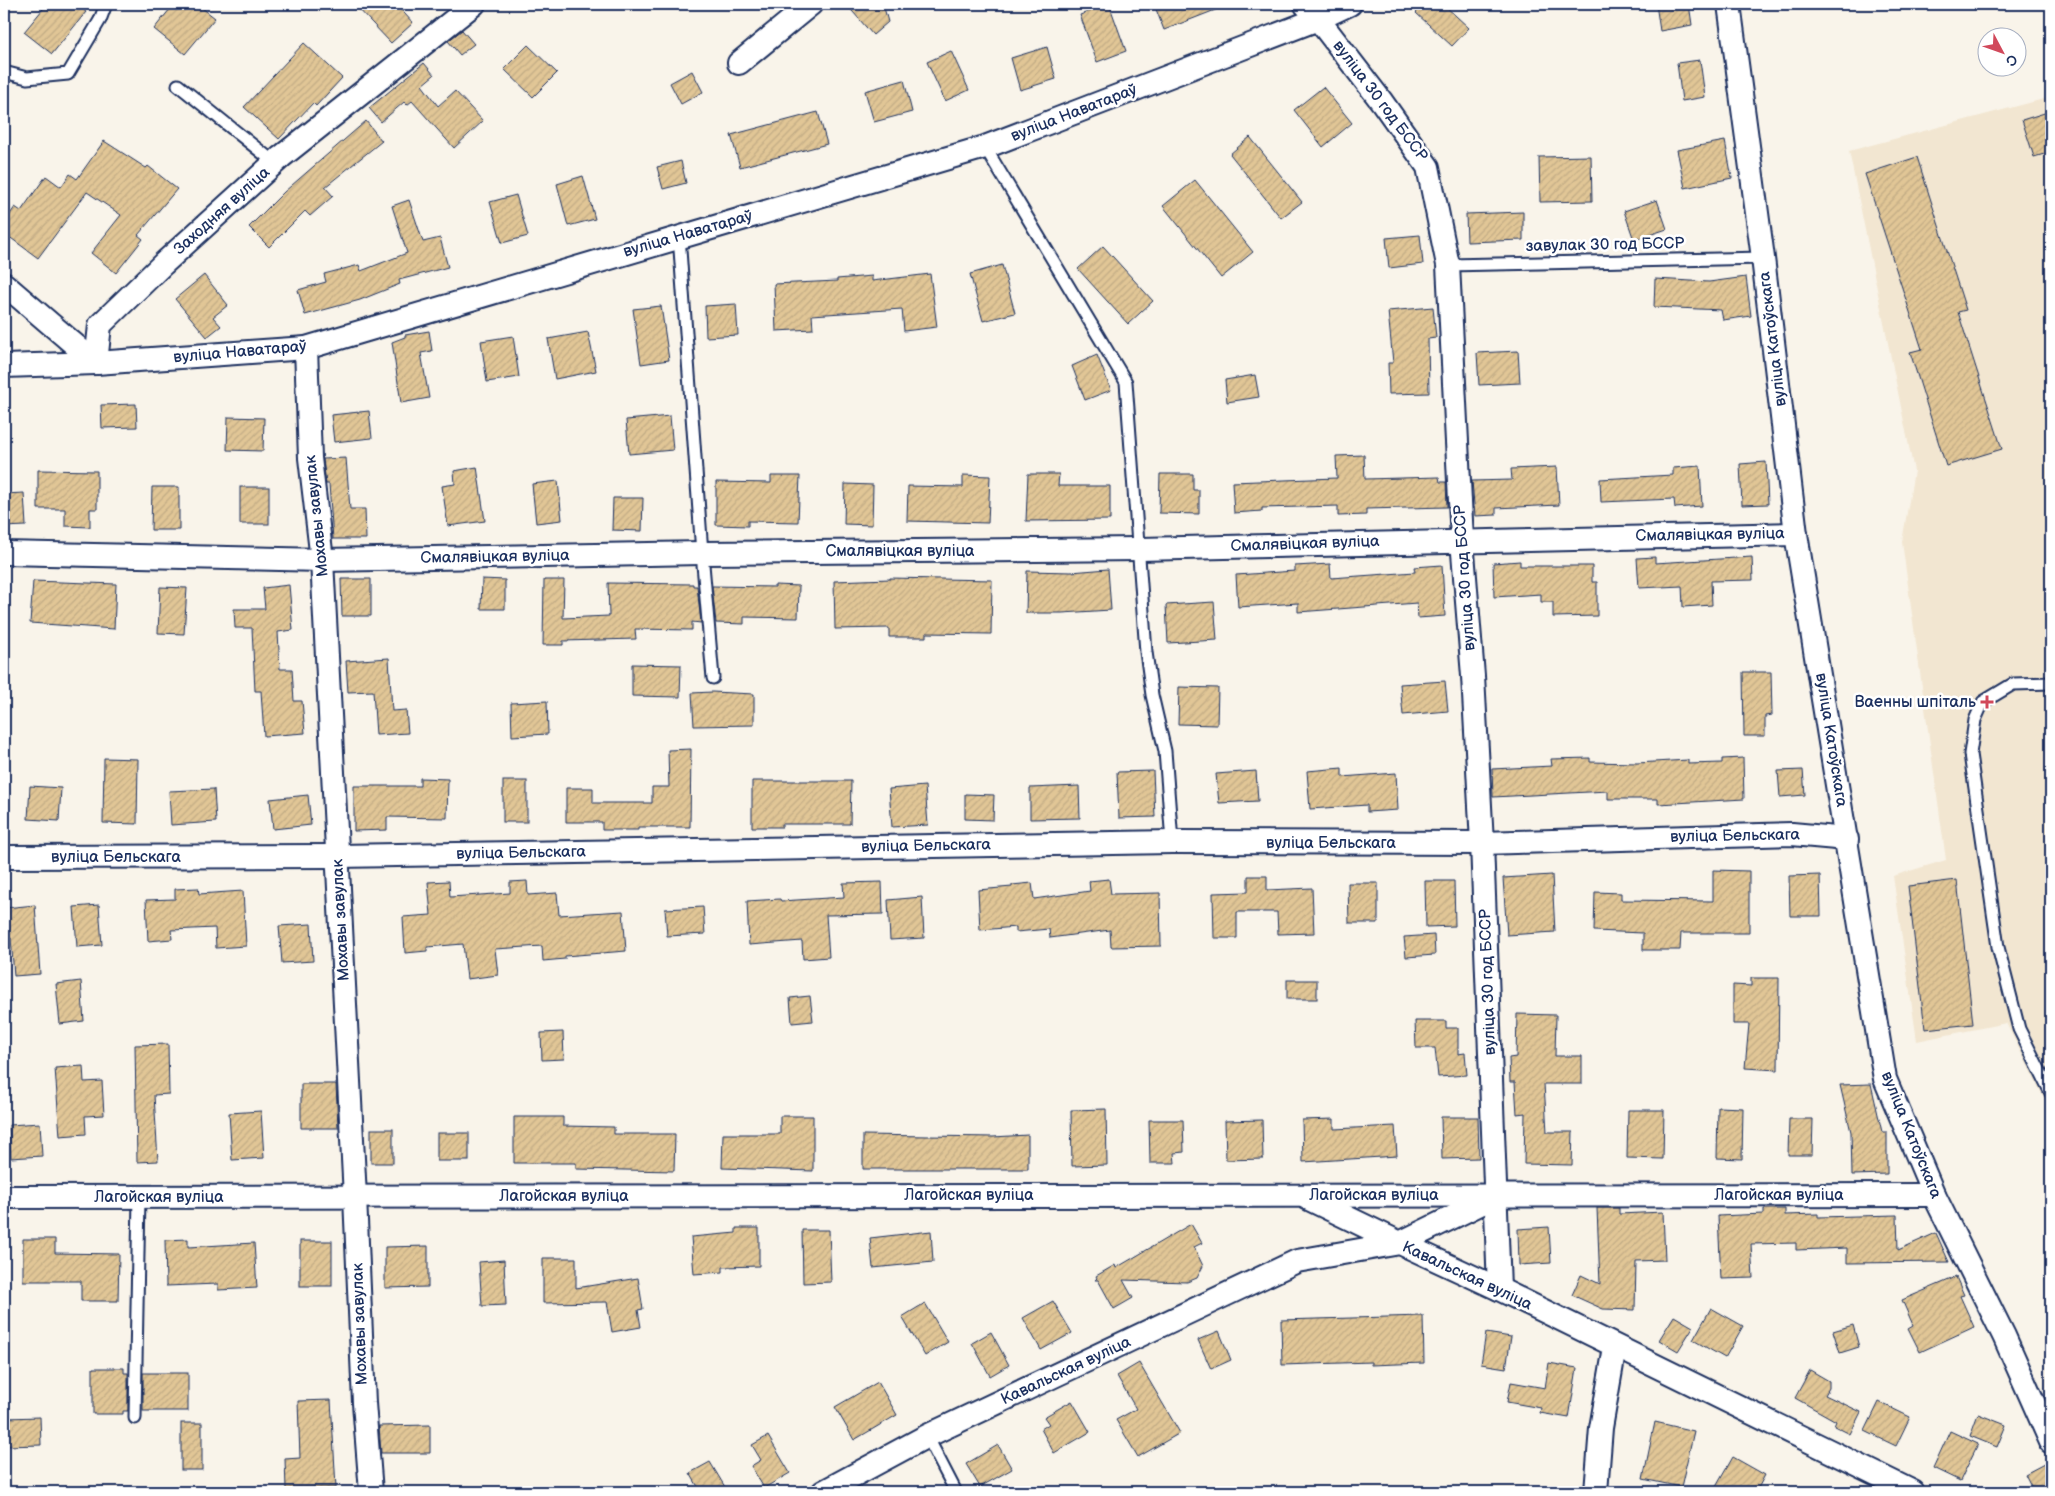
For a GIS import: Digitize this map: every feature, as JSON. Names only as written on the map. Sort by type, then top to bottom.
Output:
[{"type":"street","name":"Заходняя вуліца","points":[[96,363],[100,325],[163,264],[275,163],[474,4]]},
{"type":"street","points":[[739,63],[811,4]]},
{"type":"street","name":"вуліца Наватараў","points":[[4,366],[96,363],[306,348],[679,236],[985,147],[1311,11],[1350,4]]},
{"type":"street","name":"вуліца Катоўскага","points":[[1729,4],[1763,258],[1796,534],[1885,1079],[1934,1195],[2004,1336],[2051,1442]]},
{"type":"street","name":"вуліца 30 год БССР","points":[[1311,11],[1428,166],[1448,265],[1462,540],[1473,676],[1482,843],[1497,1195],[1499,1289]]},
{"type":"street","points":[[4,284],[96,363]]},
{"type":"street","name":"Мохавы завулак","points":[[306,348],[310,458],[322,560],[364,1404],[371,1492]]},
{"type":"street","name":"Смалявіцкая вуліца","points":[[4,554],[322,560],[702,553],[1140,549],[1462,540],[1796,534]]},
{"type":"street","name":"вуліца Бельскага","points":[[4,857],[338,856],[1172,842],[1482,843],[1792,834],[1847,839]]},
{"type":"street","points":[[1300,1194],[1400,1243],[1497,1195]]},
{"type":"street","name":"Лагойская вуліца","points":[[4,1197],[1300,1194],[1934,1195]]},
{"type":"street","name":"Кавальская вуліца","points":[[823,1492],[927,1436],[1297,1261],[1400,1243],[1499,1289],[1913,1492]]},
{"type":"street","points":[[1596,1492],[1601,1428],[1615,1347]]},
{"type":"lane","points":[[4,72],[27,78],[68,74],[100,20],[106,4]]},
{"type":"lane","points":[[178,85],[275,163]]},
{"type":"lane","points":[[985,147],[1126,382],[1140,549],[1146,652],[1152,695],[1165,751],[1172,842]]},
{"type":"lane","points":[[679,236],[713,678]]},
{"type":"lane","name":"завулак 30 год БССР","points":[[1448,265],[1763,258]]},
{"type":"lane","points":[[2051,683],[2013,684],[1983,702],[1975,720],[1970,754],[1998,947],[2018,1029],[2051,1093]]},
{"type":"lane","points":[[135,1418],[139,1197]]},
{"type":"lane","points":[[927,1436],[956,1492]]},
{"type":"shaded area","name":"Ваенны шпіталь","points":[[2051,97],[2051,1112],[2006,1023],[1917,1041],[1893,876],[1946,860],[1902,542],[1914,471],[1849,151]]},
{"type":"building","points":[[47,4],[76,4],[86,12],[52,54],[24,32]]},
{"type":"building","points":[[174,4],[197,4],[215,18],[185,54],[154,29]]},
{"type":"building","points":[[354,4],[396,4],[413,23],[391,43]]},
{"type":"building","points":[[846,4],[883,4],[888,22],[873,35]]},
{"type":"building","points":[[1109,4],[1126,51],[1097,62],[1080,15]]},
{"type":"building","points":[[1154,4],[1228,4],[1228,5],[1164,30]]},
{"type":"building","points":[[1425,4],[1443,4],[1469,28],[1452,46],[1416,13]]},
{"type":"building","points":[[1656,4],[1689,4],[1692,25],[1660,31]]},
{"type":"building","points":[[462,30],[474,44],[460,55],[448,41]]},
{"type":"building","points":[[304,43],[342,78],[316,106],[313,103],[279,139],[244,107]]},
{"type":"building","points":[[528,45],[557,73],[533,97],[504,69]]},
{"type":"building","points":[[1047,47],[1056,79],[1020,90],[1011,58]]},
{"type":"building","points":[[951,51],[969,90],[945,101],[927,62]]},
{"type":"building","points":[[1700,60],[1705,97],[1682,101],[1677,63]]},
{"type":"building","points":[[424,63],[434,75],[422,85],[438,106],[455,91],[483,121],[454,148],[412,101],[407,105],[404,102],[381,122],[369,108]]},
{"type":"building","points":[[692,71],[703,92],[681,104],[670,83]]},
{"type":"building","points":[[904,80],[912,112],[874,122],[865,91]]},
{"type":"building","points":[[1323,87],[1352,123],[1323,147],[1294,110]]},
{"type":"building","points":[[2051,111],[2051,152],[2034,157],[2022,120]]},
{"type":"building","points":[[818,112],[827,144],[740,167],[731,135]]},
{"type":"building","points":[[366,121],[382,141],[325,187],[333,196],[310,216],[305,211],[269,247],[249,227],[284,192]]},
{"type":"building","points":[[1250,137],[1302,202],[1281,218],[1230,154]]},
{"type":"building","points":[[104,141],[146,168],[148,166],[177,189],[138,235],[143,239],[116,273],[91,253],[121,215],[87,192],[38,258],[4,233],[4,223],[15,207],[21,211],[46,176],[61,187],[70,174],[77,179]]},
{"type":"building","points":[[1725,141],[1732,178],[1685,188],[1677,150]]},
{"type":"building","points":[[1591,156],[1592,201],[1540,202],[1539,157]]},
{"type":"building","points":[[1917,157],[1966,310],[1958,312],[2002,449],[1946,466],[1910,352],[1922,349],[1865,174]]},
{"type":"building","points":[[681,161],[686,183],[663,189],[657,167]]},
{"type":"building","points":[[583,176],[595,219],[568,226],[557,184]]},
{"type":"building","points":[[1195,180],[1253,252],[1221,278],[1163,206]]},
{"type":"building","points":[[516,195],[528,236],[502,243],[490,202]]},
{"type":"building","points":[[409,200],[423,242],[440,238],[448,267],[399,280],[400,284],[360,300],[305,315],[298,290],[326,282],[324,274],[359,265],[361,271],[407,253],[392,206]]},
{"type":"building","points":[[1657,200],[1667,229],[1634,240],[1624,211]]},
{"type":"building","points":[[1523,212],[1523,240],[1467,242],[1466,214]]},
{"type":"building","points":[[1420,235],[1423,264],[1389,268],[1386,238]]},
{"type":"building","points":[[1103,246],[1153,301],[1128,324],[1078,269]]},
{"type":"building","points":[[1002,265],[1015,313],[983,321],[970,274]]},
{"type":"building","points":[[930,274],[937,327],[904,331],[902,309],[812,315],[813,329],[776,331],[774,284],[837,281],[837,279],[872,276],[872,281]]},
{"type":"building","points":[[204,275],[228,305],[213,317],[221,326],[207,337],[175,299]]},
{"type":"building","points":[[1746,277],[1751,316],[1723,320],[1721,310],[1654,307],[1655,279],[1709,282]]},
{"type":"building","points":[[736,304],[738,335],[706,337],[705,306]]},
{"type":"building","points":[[661,306],[669,360],[641,364],[633,309]]},
{"type":"building","points":[[1433,307],[1436,338],[1428,339],[1429,393],[1389,394],[1388,363],[1393,363],[1388,311]]},
{"type":"building","points":[[429,331],[432,351],[421,353],[429,398],[401,403],[392,342],[405,337],[405,335]]},
{"type":"building","points":[[588,332],[596,371],[555,379],[548,339]]},
{"type":"building","points":[[513,336],[519,377],[487,382],[481,341]]},
{"type":"building","points":[[1518,351],[1520,383],[1479,385],[1477,353]]},
{"type":"building","points":[[1097,355],[1111,390],[1085,400],[1072,366]]},
{"type":"building","points":[[1255,375],[1259,397],[1227,402],[1225,380]]},
{"type":"building","points":[[136,404],[137,427],[102,428],[101,405]]},
{"type":"building","points":[[369,411],[372,438],[334,442],[331,415]]},
{"type":"building","points":[[670,416],[673,450],[629,454],[626,420]]},
{"type":"building","points":[[228,417],[264,418],[263,451],[227,450]]},
{"type":"building","points":[[1364,455],[1365,479],[1439,477],[1440,482],[1446,482],[1447,507],[1366,509],[1366,515],[1338,516],[1338,506],[1262,508],[1262,511],[1234,513],[1232,482],[1337,478],[1336,456]]},
{"type":"building","points":[[346,458],[350,509],[365,509],[366,539],[333,539],[329,484],[326,484],[323,459]]},
{"type":"building","points":[[1766,462],[1768,504],[1742,505],[1740,464]]},
{"type":"building","points":[[1700,466],[1702,506],[1675,508],[1674,499],[1601,502],[1600,479],[1673,475],[1673,468]]},
{"type":"building","points":[[477,467],[485,521],[448,526],[442,486],[455,484],[454,471]]},
{"type":"building","points":[[1557,467],[1559,505],[1496,508],[1496,515],[1475,516],[1472,481],[1512,480],[1511,469]]},
{"type":"building","points":[[38,470],[97,471],[97,509],[90,509],[90,527],[65,526],[65,509],[38,509]]},
{"type":"building","points":[[1028,474],[1059,474],[1058,486],[1110,486],[1110,520],[1026,521]]},
{"type":"building","points":[[1160,474],[1193,474],[1193,490],[1199,490],[1199,514],[1159,513]]},
{"type":"building","points":[[963,475],[990,476],[988,523],[907,521],[908,486],[963,487]]},
{"type":"building","points":[[771,476],[800,476],[798,522],[748,521],[748,526],[716,525],[716,482],[771,483]]},
{"type":"building","points":[[558,481],[562,520],[536,523],[532,484]]},
{"type":"building","points":[[845,484],[873,485],[872,525],[844,524]]},
{"type":"building","points":[[152,487],[179,487],[179,530],[151,530]]},
{"type":"building","points":[[240,487],[269,487],[269,524],[240,524]]},
{"type":"building","points":[[24,493],[26,526],[4,527],[4,494]]},
{"type":"building","points":[[613,498],[643,498],[642,531],[612,530]]},
{"type":"building","points":[[1655,557],[1655,563],[1752,557],[1753,580],[1711,581],[1712,605],[1683,607],[1682,586],[1639,588],[1637,558]]},
{"type":"building","points":[[1520,561],[1520,566],[1592,566],[1592,582],[1597,582],[1597,616],[1553,617],[1553,602],[1541,602],[1541,594],[1494,597],[1493,563]]},
{"type":"building","points":[[1330,564],[1331,578],[1415,572],[1414,567],[1442,565],[1445,616],[1418,618],[1417,603],[1298,612],[1298,603],[1238,607],[1236,575],[1295,571],[1295,566]]},
{"type":"building","points":[[1108,569],[1111,610],[1026,613],[1027,571],[1071,572]]},
{"type":"building","points":[[890,578],[992,580],[991,634],[926,633],[926,637],[889,637],[889,628],[835,629],[834,581]]},
{"type":"building","points":[[341,579],[371,579],[371,616],[342,616]]},
{"type":"building","points":[[482,579],[505,580],[505,609],[481,609]]},
{"type":"building","points":[[544,580],[564,580],[563,618],[609,616],[608,583],[693,584],[693,586],[697,586],[701,623],[692,622],[692,630],[635,629],[636,639],[563,641],[563,645],[543,645]]},
{"type":"building","points":[[33,581],[116,584],[114,629],[30,623]]},
{"type":"building","points":[[289,585],[293,630],[278,632],[280,669],[292,669],[294,701],[302,701],[305,733],[264,736],[261,691],[255,691],[252,628],[235,628],[234,609],[265,609],[263,588]]},
{"type":"building","points":[[775,585],[799,586],[798,618],[744,617],[744,624],[716,623],[712,586],[775,587]]},
{"type":"building","points":[[160,587],[187,588],[184,634],[158,633]]},
{"type":"building","points":[[1214,602],[1217,640],[1168,643],[1166,605]]},
{"type":"building","points":[[389,658],[392,711],[406,710],[408,733],[376,735],[373,691],[348,692],[346,661]]},
{"type":"building","points":[[632,664],[681,665],[680,697],[632,696]]},
{"type":"building","points":[[1743,672],[1771,672],[1772,715],[1765,716],[1765,736],[1744,736]]},
{"type":"building","points":[[1445,681],[1448,711],[1403,715],[1400,684]]},
{"type":"building","points":[[1179,687],[1218,688],[1217,725],[1178,724]]},
{"type":"building","points":[[692,693],[754,694],[754,725],[694,726]]},
{"type":"building","points":[[547,701],[548,734],[512,736],[511,703]]},
{"type":"building","points":[[691,749],[690,827],[638,827],[638,830],[602,830],[602,822],[566,822],[566,788],[593,788],[593,803],[652,803],[652,787],[669,787],[668,750]]},
{"type":"building","points":[[104,758],[138,759],[137,824],[103,823]]},
{"type":"building","points":[[1590,758],[1590,762],[1637,763],[1688,760],[1688,764],[1722,763],[1722,759],[1743,758],[1744,799],[1658,804],[1658,799],[1608,799],[1608,791],[1493,797],[1492,769],[1552,766],[1551,759]]},
{"type":"building","points":[[1342,768],[1342,777],[1396,773],[1398,810],[1367,812],[1367,805],[1310,809],[1307,771]]},
{"type":"building","points":[[1803,770],[1805,795],[1780,797],[1778,771]]},
{"type":"building","points":[[1153,771],[1155,817],[1119,818],[1117,772]]},
{"type":"building","points":[[1256,771],[1258,801],[1219,803],[1216,774]]},
{"type":"building","points":[[420,778],[448,779],[447,818],[387,817],[387,830],[354,831],[354,786],[420,786]]},
{"type":"building","points":[[503,781],[527,781],[527,822],[503,822]]},
{"type":"building","points":[[752,781],[851,781],[850,824],[782,824],[782,827],[752,827]]},
{"type":"building","points":[[30,786],[61,788],[59,821],[28,819]]},
{"type":"building","points":[[925,786],[928,825],[892,827],[889,789]]},
{"type":"building","points":[[1079,786],[1080,818],[1030,819],[1030,788]]},
{"type":"building","points":[[214,789],[216,822],[171,825],[169,791]]},
{"type":"building","points":[[965,794],[994,795],[993,820],[965,819]]},
{"type":"building","points":[[308,795],[311,825],[273,829],[270,799]]},
{"type":"building","points":[[1713,870],[1749,871],[1749,933],[1681,933],[1680,950],[1643,950],[1643,933],[1594,931],[1595,892],[1621,893],[1621,900],[1713,901]]},
{"type":"building","points":[[1552,875],[1555,932],[1507,935],[1503,878]]},
{"type":"building","points":[[1820,875],[1821,916],[1790,916],[1789,876]]},
{"type":"building","points":[[1248,876],[1267,876],[1267,890],[1312,888],[1314,933],[1278,934],[1277,912],[1237,912],[1237,938],[1214,938],[1213,893],[1248,892]]},
{"type":"building","points":[[1109,879],[1111,894],[1160,893],[1161,946],[1111,947],[1110,930],[1050,938],[1049,929],[1016,932],[1016,927],[980,930],[978,890],[1032,883],[1034,899],[1090,891],[1089,881]]},
{"type":"building","points":[[1957,880],[1973,1024],[1925,1029],[1908,886]]},
{"type":"building","points":[[449,881],[450,897],[510,893],[510,882],[527,881],[528,895],[557,893],[559,915],[623,911],[626,951],[565,956],[565,959],[543,961],[542,946],[495,949],[498,975],[467,979],[463,944],[427,947],[427,951],[405,953],[403,917],[431,915],[428,882]]},
{"type":"building","points":[[1425,881],[1454,881],[1455,926],[1426,927]]},
{"type":"building","points":[[882,882],[883,914],[826,915],[829,957],[803,959],[802,941],[749,945],[747,901],[844,897],[843,883]]},
{"type":"building","points":[[1348,883],[1378,883],[1378,923],[1349,923]]},
{"type":"building","points":[[198,888],[199,894],[243,891],[246,946],[216,948],[215,928],[171,930],[172,939],[148,941],[146,900],[175,899],[175,889]]},
{"type":"building","points":[[922,897],[924,938],[890,940],[888,900]]},
{"type":"building","points":[[35,905],[40,974],[14,976],[11,938],[7,938],[5,908]]},
{"type":"building","points":[[99,905],[102,945],[77,947],[74,907]]},
{"type":"building","points":[[703,907],[705,934],[667,936],[665,909]]},
{"type":"building","points":[[311,924],[313,961],[282,963],[279,926]]},
{"type":"building","points":[[1434,935],[1435,955],[1406,957],[1404,937]]},
{"type":"building","points":[[1751,978],[1779,978],[1778,1070],[1745,1068],[1749,1024],[1733,1024],[1733,985],[1751,986]]},
{"type":"building","points":[[1287,980],[1317,980],[1317,999],[1287,999]]},
{"type":"building","points":[[81,981],[84,1021],[60,1024],[56,984]]},
{"type":"building","points":[[810,996],[813,1021],[792,1023],[790,998]]},
{"type":"building","points":[[1517,1014],[1556,1015],[1555,1056],[1582,1056],[1582,1084],[1544,1084],[1547,1132],[1573,1132],[1572,1165],[1524,1164],[1525,1113],[1517,1114],[1515,1082],[1510,1082],[1509,1058],[1516,1057]]},
{"type":"building","points":[[1415,1021],[1446,1021],[1446,1028],[1458,1028],[1458,1054],[1465,1053],[1467,1075],[1438,1077],[1435,1048],[1416,1048]]},
{"type":"building","points":[[563,1032],[564,1059],[542,1060],[541,1033]]},
{"type":"building","points":[[168,1044],[169,1094],[154,1095],[158,1161],[137,1162],[135,1045]]},
{"type":"building","points":[[83,1066],[84,1082],[102,1081],[104,1115],[85,1116],[86,1134],[60,1136],[55,1068]]},
{"type":"building","points":[[301,1084],[336,1084],[338,1128],[301,1128]]},
{"type":"building","points":[[1871,1084],[1882,1132],[1887,1132],[1887,1174],[1852,1175],[1851,1132],[1840,1085]]},
{"type":"building","points":[[1718,1107],[1743,1108],[1742,1159],[1717,1158]]},
{"type":"building","points":[[1106,1109],[1107,1165],[1072,1166],[1071,1110]]},
{"type":"building","points":[[1628,1110],[1664,1110],[1663,1159],[1627,1158]]},
{"type":"building","points":[[261,1111],[264,1158],[232,1160],[229,1113]]},
{"type":"building","points":[[780,1116],[813,1116],[813,1171],[722,1168],[723,1134],[780,1134]]},
{"type":"building","points":[[514,1117],[563,1117],[563,1126],[614,1127],[614,1134],[675,1134],[674,1171],[576,1169],[576,1163],[514,1163]]},
{"type":"building","points":[[1441,1117],[1478,1117],[1479,1158],[1442,1159]]},
{"type":"building","points":[[1334,1119],[1334,1129],[1395,1126],[1397,1156],[1303,1162],[1302,1120]]},
{"type":"building","points":[[1789,1119],[1813,1119],[1812,1155],[1788,1155]]},
{"type":"building","points":[[1149,1120],[1183,1120],[1184,1152],[1174,1153],[1175,1163],[1150,1163]]},
{"type":"building","points":[[1262,1120],[1263,1159],[1226,1160],[1225,1121]]},
{"type":"building","points":[[40,1123],[42,1156],[11,1158],[9,1125]]},
{"type":"building","points":[[371,1129],[393,1129],[393,1163],[371,1163]]},
{"type":"building","points":[[437,1133],[469,1133],[469,1161],[437,1161]]},
{"type":"building","points":[[863,1135],[993,1137],[1028,1135],[1028,1169],[863,1169]]},
{"type":"building","points":[[1597,1208],[1619,1208],[1619,1214],[1663,1212],[1665,1260],[1636,1261],[1635,1310],[1603,1309],[1572,1295],[1581,1275],[1600,1284]]},
{"type":"building","points":[[1764,1209],[1785,1209],[1785,1215],[1818,1214],[1818,1217],[1897,1215],[1898,1250],[1936,1233],[1949,1262],[1847,1263],[1847,1248],[1796,1250],[1796,1243],[1751,1244],[1753,1278],[1721,1279],[1718,1216],[1764,1214]]},
{"type":"building","points":[[1191,1224],[1202,1243],[1194,1247],[1203,1266],[1197,1278],[1187,1282],[1123,1280],[1133,1298],[1114,1309],[1098,1280],[1095,1280],[1096,1276],[1115,1265],[1116,1268]]},
{"type":"building","points":[[1549,1227],[1551,1263],[1519,1265],[1518,1229]]},
{"type":"building","points":[[736,1228],[759,1228],[759,1266],[723,1267],[723,1272],[694,1274],[691,1237],[736,1233]]},
{"type":"building","points":[[802,1230],[829,1230],[831,1282],[803,1283]]},
{"type":"building","points":[[931,1231],[933,1262],[873,1268],[870,1238]]},
{"type":"building","points":[[23,1239],[55,1239],[55,1253],[119,1254],[118,1301],[81,1301],[81,1281],[23,1281]]},
{"type":"building","points":[[188,1239],[188,1247],[254,1243],[257,1288],[218,1290],[218,1284],[166,1286],[165,1240]]},
{"type":"building","points":[[300,1241],[332,1241],[332,1286],[300,1286]]},
{"type":"building","points":[[428,1246],[428,1287],[385,1288],[385,1247]]},
{"type":"building","points":[[543,1258],[576,1258],[576,1288],[638,1278],[643,1309],[638,1310],[641,1327],[612,1332],[607,1302],[543,1303]]},
{"type":"building","points":[[504,1260],[506,1305],[482,1306],[479,1262]]},
{"type":"building","points":[[1956,1277],[1964,1295],[1960,1296],[1974,1327],[1920,1352],[1908,1328],[1913,1325],[1902,1300]]},
{"type":"building","points":[[1053,1301],[1072,1333],[1041,1350],[1023,1318]]},
{"type":"building","points":[[925,1303],[948,1342],[925,1356],[902,1317]]},
{"type":"building","points":[[1711,1308],[1743,1326],[1725,1358],[1693,1340]]},
{"type":"building","points":[[1423,1316],[1424,1363],[1371,1365],[1371,1362],[1282,1365],[1281,1320]]},
{"type":"building","points":[[1674,1316],[1693,1327],[1678,1351],[1659,1340]]},
{"type":"building","points":[[1853,1325],[1859,1347],[1840,1353],[1833,1331]]},
{"type":"building","points":[[1219,1331],[1231,1360],[1211,1369],[1198,1340]]},
{"type":"building","points":[[991,1332],[1009,1365],[990,1376],[972,1343]]},
{"type":"building","points":[[1486,1333],[1511,1337],[1506,1368],[1481,1364]]},
{"type":"building","points":[[1139,1363],[1180,1433],[1138,1457],[1116,1420],[1136,1409],[1117,1376]]},
{"type":"building","points":[[1549,1363],[1577,1368],[1569,1418],[1540,1413],[1541,1408],[1507,1402],[1511,1382],[1545,1388]]},
{"type":"building","points":[[93,1368],[124,1368],[124,1373],[128,1373],[128,1411],[123,1411],[123,1414],[93,1414]]},
{"type":"building","points":[[1810,1370],[1829,1381],[1829,1388],[1825,1395],[1861,1412],[1850,1434],[1834,1426],[1836,1421],[1795,1398]]},
{"type":"building","points":[[143,1373],[188,1373],[188,1411],[143,1411]]},
{"type":"building","points":[[878,1382],[897,1415],[854,1440],[835,1407]]},
{"type":"building","points":[[331,1400],[336,1488],[286,1489],[285,1459],[300,1458],[298,1401]]},
{"type":"building","points":[[1072,1401],[1090,1432],[1054,1453],[1041,1429],[1049,1424],[1044,1417]]},
{"type":"building","points":[[1879,1402],[1910,1417],[1896,1446],[1865,1431]]},
{"type":"building","points":[[1978,1414],[2006,1425],[1997,1447],[1970,1436]]},
{"type":"building","points":[[40,1417],[41,1445],[6,1446],[6,1418]]},
{"type":"building","points":[[1655,1422],[1694,1431],[1681,1487],[1643,1479]]},
{"type":"building","points":[[181,1423],[202,1423],[202,1470],[181,1470]]},
{"type":"building","points":[[430,1425],[430,1453],[381,1453],[379,1426]]},
{"type":"building","points":[[1950,1431],[1978,1444],[1960,1481],[1933,1468]]},
{"type":"building","points":[[768,1436],[790,1473],[764,1488],[751,1466],[761,1460],[752,1445]]},
{"type":"building","points":[[998,1445],[1012,1469],[980,1487],[966,1464]]},
{"type":"building","points":[[1733,1457],[1765,1475],[1756,1492],[1713,1492]]},
{"type":"building","points":[[710,1462],[728,1492],[701,1492],[690,1473]]},
{"type":"building","points":[[2044,1464],[2051,1478],[2051,1492],[2034,1492],[2025,1474]]},
{"type":"place","name":"Ваенны шпіталь","points":[[1987,702]]}]
